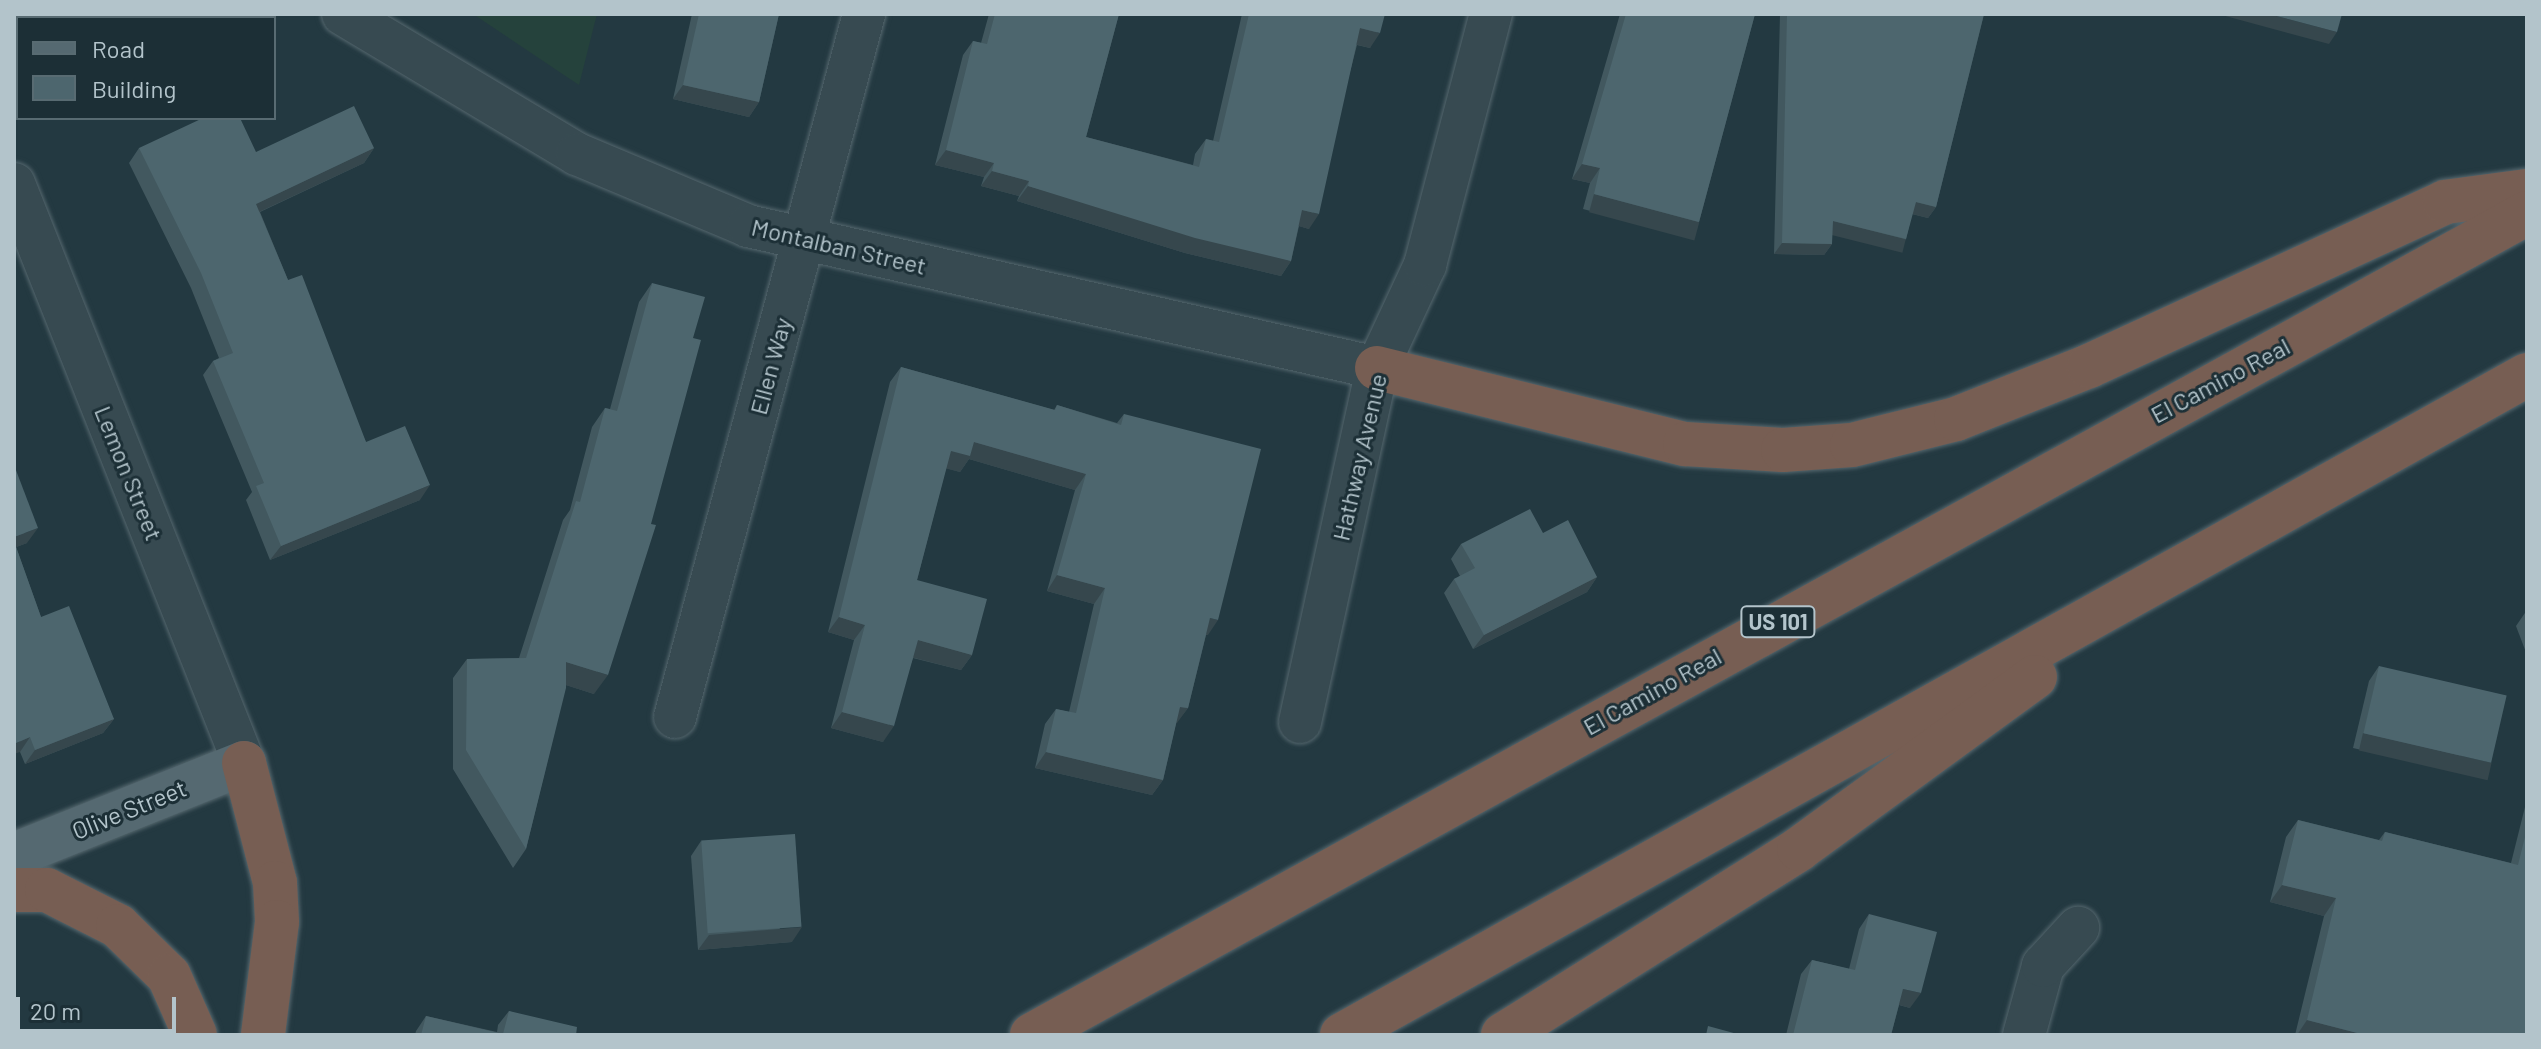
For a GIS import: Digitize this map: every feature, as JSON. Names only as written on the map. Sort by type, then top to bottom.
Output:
[{"type":"highway","points":[[1377,368],[1685,444],[1783,450],[1852,445],[1956,419],[2089,366],[2445,202],[2527,191]]},
{"type":"highway","name":"El Camino Real","points":[[1032,1035],[2527,213]]},
{"type":"highway","points":[[1342,1035],[2137,595],[2527,375]]},
{"type":"highway","points":[[1503,1035],[1812,840],[2015,693],[2137,595]]},
{"type":"highway","points":[[244,763],[275,883],[275,937],[263,1035]]},
{"type":"highway","points":[[14,890],[47,890],[118,926],[169,976],[195,1035]]},
{"type":"main road","name":"Olive Street","points":[[14,855],[244,763]]},
{"type":"street","name":"Montalban Street","points":[[343,14],[577,154],[748,226],[1377,368]]},
{"type":"street","name":"Ellen Way","points":[[675,717],[864,14]]},
{"type":"street","name":"Hathway Avenue","points":[[1300,722],[1377,368],[1425,265],[1491,14]]},
{"type":"street","name":"Lemon Street","points":[[14,184],[244,763]]},
{"type":"street","points":[[2024,1035],[2043,966],[2078,928]]},
{"type":"green space","points":[[473,14],[597,14],[579,85]]},
{"type":"building","points":[[699,14],[779,14],[759,102],[683,85]]},
{"type":"building","points":[[995,14],[1119,14],[1086,137],[1199,167],[1206,139],[1219,142],[1249,14],[1385,14],[1380,33],[1360,28],[1319,214],[1302,210],[1291,261],[1195,238],[1028,186],[1029,181],[992,171],[994,163],[946,150],[973,41],[987,44]]},
{"type":"building","points":[[1626,14],[1755,14],[1699,222],[1594,194],[1600,168],[1582,164]]},
{"type":"building","points":[[1787,14],[1984,14],[1936,207],[1916,202],[1906,239],[1833,221],[1832,244],[1782,243]]},
{"type":"building","points":[[2269,14],[2342,14],[2337,32]]},
{"type":"building","points":[[354,106],[374,148],[256,204],[288,280],[302,275],[366,442],[405,426],[430,485],[281,546],[256,486],[264,483],[213,361],[233,353],[201,273],[139,148],[199,120],[241,120],[256,152]]},
{"type":"building","points":[[652,283],[705,297],[693,338],[701,340],[651,524],[656,525],[608,675],[566,662],[566,688],[526,849],[466,750],[467,659],[526,658],[576,501],[580,502],[605,408],[617,411]]},
{"type":"building","points":[[901,367],[1055,410],[1057,405],[1121,425],[1124,414],[1261,449],[1218,620],[1210,618],[1188,708],[1180,707],[1163,780],[1046,752],[1056,709],[1076,713],[1105,588],[1057,575],[1086,474],[974,442],[970,456],[951,451],[917,580],[987,599],[972,655],[918,640],[894,726],[842,712],[865,625],[839,617]]},
{"type":"building","points":[[14,465],[38,528],[14,537]]},
{"type":"building","points":[[1530,509],[1543,533],[1568,520],[1597,577],[1484,635],[1454,579],[1475,568],[1461,544]]},
{"type":"building","points":[[14,541],[41,617],[69,606],[114,719],[35,750],[30,737],[14,744]]},
{"type":"building","points":[[2379,666],[2507,695],[2491,763],[2363,733]]},
{"type":"building","points":[[2298,820],[2382,841],[2385,832],[2518,865],[2527,829],[2527,1035],[2365,1035],[2307,1020],[2336,898],[2282,885]]},
{"type":"building","points":[[795,834],[801,927],[708,933],[701,841]]},
{"type":"building","points":[[1869,914],[1937,932],[1921,993],[1903,989],[1891,1035],[1793,1035],[1812,960],[1855,970]]},
{"type":"building","points":[[509,1011],[577,1027],[576,1035],[421,1035],[426,1016],[503,1034]]},
{"type":"building","points":[[1708,1026],[1741,1035],[1706,1035]]}]
